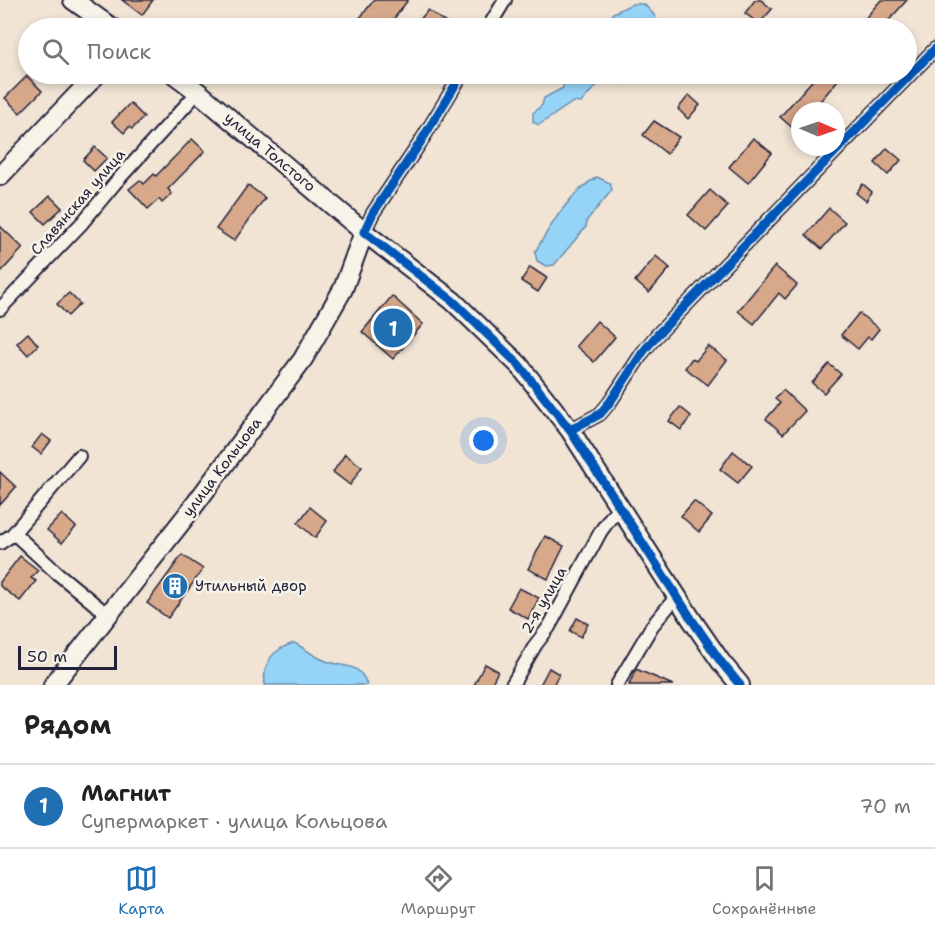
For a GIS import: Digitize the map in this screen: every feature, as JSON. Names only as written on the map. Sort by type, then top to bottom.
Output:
[{"type":"main road","points":[[74,0],[98,18]]},
{"type":"main road","points":[[0,176],[87,84]]},
{"type":"main road","name":"улица Толстого","points":[[187,84],[364,232],[453,301],[519,365],[570,430],[677,596],[721,662],[740,685]]},
{"type":"main road","name":"улица Кольцова","points":[[53,685],[190,511],[303,359],[343,288],[364,232]]},
{"type":"street","points":[[494,18],[505,0]]},
{"type":"street","points":[[917,68],[935,49]]},
{"type":"street","points":[[364,232],[373,213],[456,84]]},
{"type":"street","points":[[570,430],[600,414],[657,335],[901,84]]},
{"type":"street","name":"Славянская улица","points":[[0,309],[82,224],[116,182],[198,92]]},
{"type":"street","points":[[0,543],[12,535],[79,456]]},
{"type":"street","name":"2-я улица","points":[[512,685],[536,644],[549,627],[602,531],[611,517],[621,508]]},
{"type":"street","points":[[12,535],[108,615]]},
{"type":"street","points":[[617,685],[652,626],[677,596]]},
{"type":"water","points":[[632,4],[644,4],[655,18],[611,18],[613,13]]},
{"type":"water","points":[[563,84],[600,84],[581,103],[573,102],[539,125],[533,122],[533,113],[542,105],[544,98],[563,88]]},
{"type":"water","points":[[597,177],[610,183],[612,190],[587,220],[586,227],[554,265],[546,266],[537,261],[535,252],[562,210],[578,192]]},
{"type":"water","points":[[294,643],[331,663],[355,668],[364,677],[367,685],[265,685],[265,670],[270,658],[280,649]]},
{"type":"building","points":[[122,0],[153,0],[142,15]]},
{"type":"building","points":[[374,0],[408,0],[394,18],[360,18]]},
{"type":"building","points":[[755,0],[761,0],[772,9],[764,18],[751,18],[745,13]]},
{"type":"building","points":[[881,0],[907,0],[891,18],[866,18]]},
{"type":"building","points":[[428,10],[439,18],[421,18]]},
{"type":"building","points":[[19,84],[35,84],[42,91],[20,113],[5,98]]},
{"type":"building","points":[[809,84],[835,84],[820,102],[793,102]]},
{"type":"building","points":[[689,95],[700,105],[688,119],[678,109]]},
{"type":"building","points":[[130,103],[144,117],[132,129],[129,127],[124,133],[112,122]]},
{"type":"building","points":[[791,105],[791,127],[780,117]]},
{"type":"building","points":[[654,121],[679,137],[667,154],[643,135]]},
{"type":"building","points":[[753,138],[772,153],[748,183],[729,167]]},
{"type":"building","points":[[192,139],[205,151],[168,189],[172,194],[162,203],[159,199],[148,209],[129,189],[140,180],[144,184],[154,174],[156,176]]},
{"type":"building","points":[[95,147],[107,158],[94,171],[83,160]]},
{"type":"building","points":[[887,148],[901,160],[888,175],[875,163]]},
{"type":"building","points":[[863,184],[872,192],[866,201],[856,193]]},
{"type":"building","points":[[248,185],[265,198],[234,241],[216,229]]},
{"type":"building","points":[[710,190],[728,206],[706,231],[688,215]]},
{"type":"building","points":[[50,196],[62,208],[45,224],[33,212]]},
{"type":"building","points":[[829,208],[845,222],[822,249],[806,235]]},
{"type":"building","points":[[0,226],[23,248],[0,273]]},
{"type":"building","points":[[656,256],[670,268],[649,293],[635,281]]},
{"type":"building","points":[[775,266],[797,285],[785,299],[779,293],[754,324],[738,311]]},
{"type":"building","points":[[530,267],[547,278],[538,292],[521,281]]},
{"type":"building","points":[[69,293],[80,304],[68,316],[57,304]]},
{"type":"building","points":[[392,296],[423,324],[393,359],[362,332]]},
{"type":"building","points":[[859,313],[879,329],[858,349],[841,335]]},
{"type":"building","points":[[597,321],[615,337],[594,362],[576,346]]},
{"type":"building","points":[[28,333],[38,345],[28,355],[17,343]]},
{"type":"building","points":[[708,346],[727,360],[708,385],[685,368],[692,358],[696,361]]},
{"type":"building","points":[[829,364],[841,374],[824,393],[812,383]]},
{"type":"building","points":[[783,390],[805,411],[783,434],[766,419],[780,403],[775,399]]},
{"type":"building","points":[[680,407],[691,416],[681,430],[669,421]]},
{"type":"building","points":[[42,434],[51,441],[41,454],[32,447]]},
{"type":"building","points":[[733,451],[752,466],[738,483],[720,469]]},
{"type":"building","points":[[345,454],[362,467],[350,485],[333,472]]},
{"type":"building","points":[[0,472],[16,487],[0,505]]},
{"type":"building","points":[[694,501],[712,516],[699,532],[681,516]]},
{"type":"building","points":[[310,507],[327,521],[315,538],[298,523]]},
{"type":"building","points":[[62,514],[76,527],[62,543],[47,530]]},
{"type":"building","points":[[545,536],[564,546],[548,579],[528,569]]},
{"type":"building","name":"Утильный двор","points":[[182,555],[203,569],[168,618],[147,603]]},
{"type":"building","points":[[20,556],[38,570],[31,578],[36,581],[20,601],[0,586],[0,582]]},
{"type":"building","points":[[519,588],[539,598],[528,619],[508,608]]},
{"type":"building","points":[[577,618],[588,624],[581,637],[570,631]]},
{"type":"building","points":[[485,664],[498,671],[491,685],[474,685]]},
{"type":"building","points":[[549,668],[559,674],[553,685],[540,685]]},
{"type":"building","points":[[636,669],[673,685],[629,685]]},
{"type":"cycle path","points":[[917,68],[935,49]]},
{"type":"cycle path","points":[[456,84],[373,213],[364,232],[453,301],[519,365],[570,430],[692,620],[740,685]]},
{"type":"cycle path","points":[[570,430],[600,414],[657,335],[901,84]]},
{"type":"place","name":"Магнит","points":[[393,328]]},
{"type":"place","name":"Утильный двор","points":[[175,586]]}]
